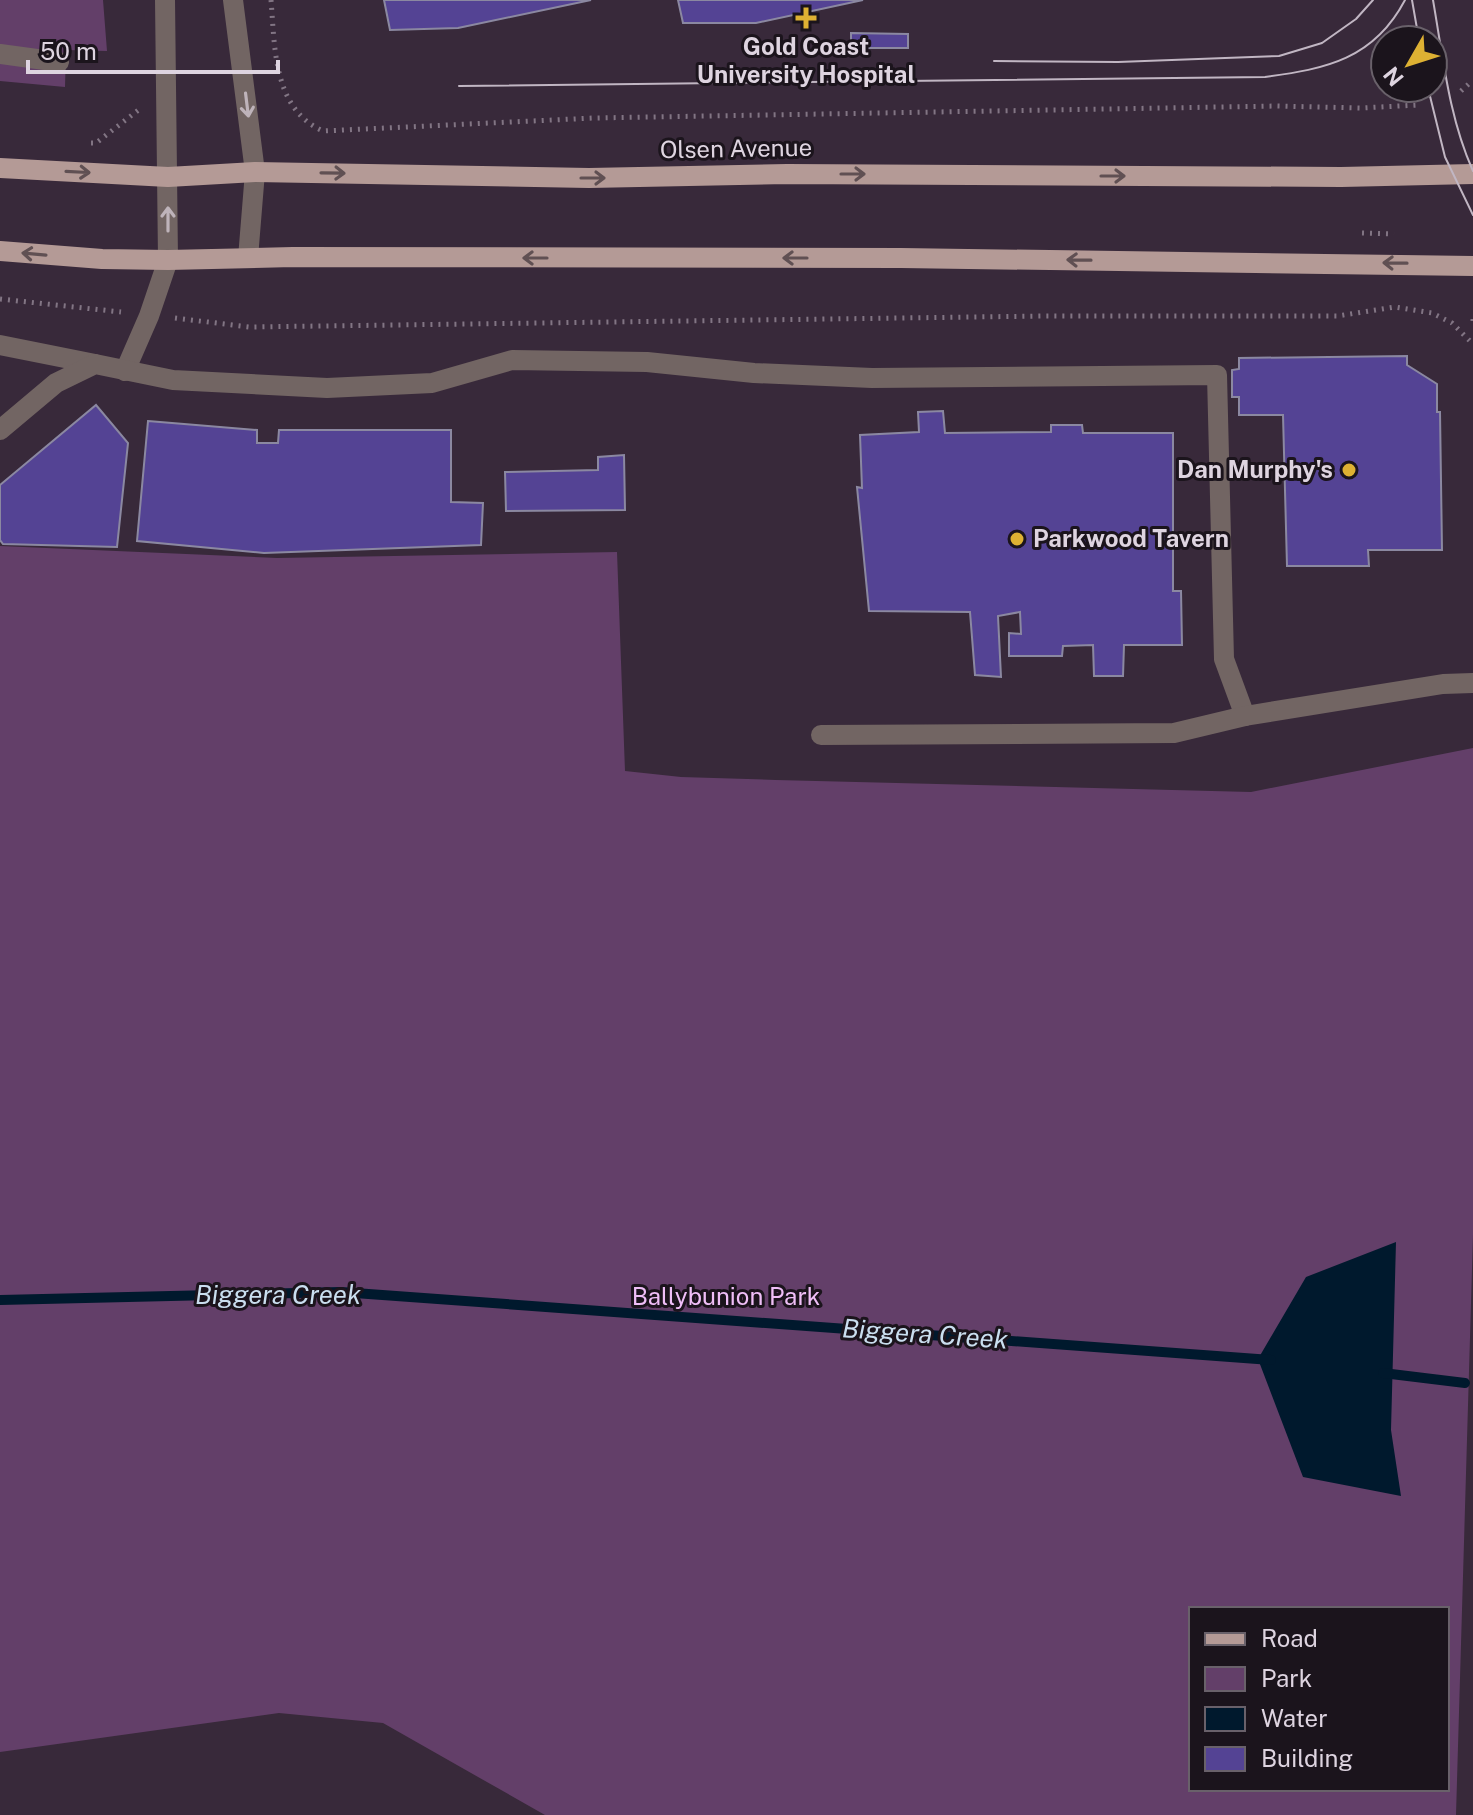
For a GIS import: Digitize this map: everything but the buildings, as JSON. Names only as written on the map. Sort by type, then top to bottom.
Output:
[{"type":"main road","name":"Olsen Avenue","points":[[0,168],[168,177],[255,172],[589,178],[787,174],[1341,177],[1473,174]]},
{"type":"main road","points":[[0,251],[102,259],[168,260],[933,258],[1473,266]]},
{"type":"street","points":[[125,371],[149,316],[168,260],[165,0]]},
{"type":"street","points":[[233,0],[255,172],[248,258]]},
{"type":"street","points":[[0,54],[59,62]]},
{"type":"street","points":[[0,345],[173,380],[327,388],[432,383],[512,360],[647,362],[754,373],[872,378],[1217,375],[1224,659],[1245,716]]},
{"type":"street","points":[[0,430],[56,383],[95,364]]},
{"type":"street","points":[[821,735],[1174,733],[1245,716],[1443,684],[1473,683]]},
{"type":"path","points":[[271,0],[280,79],[290,106],[300,117],[323,131],[610,117],[1419,105]]},
{"type":"path","points":[[1461,91],[1472,81]]},
{"type":"path","points":[[80,143],[96,143],[150,100]]},
{"type":"path","points":[[1362,233],[1394,234]]},
{"type":"path","points":[[0,299],[249,327],[1045,316],[1337,316],[1395,307],[1432,313],[1452,323],[1473,344]]},
{"type":"path","points":[[1473,319],[1473,326]]},
{"type":"green space","points":[[0,0],[103,0],[107,51],[66,50],[65,87],[0,81]]},
{"type":"green space","name":"Ballybunion Park","points":[[0,546],[277,558],[617,552],[625,771],[681,777],[1251,792],[1473,748],[1473,1235],[1456,1815],[545,1815],[383,1723],[279,1713],[0,1752]]},
{"type":"water","points":[[1396,1242],[1391,1430],[1401,1496],[1303,1477],[1258,1359],[1306,1277]]},
{"type":"waterway","name":"Biggera Creek","points":[[0,1300],[341,1292],[1271,1360]]},
{"type":"waterway","name":"Biggera Creek","points":[[1383,1373],[1465,1383]]},
{"type":"tram line","points":[[994,61],[1118,62],[1279,56],[1322,43],[1356,19],[1373,0]]},
{"type":"tram line","points":[[459,86],[1265,77],[1308,70],[1346,58],[1379,36],[1405,0]]},
{"type":"tram line","points":[[1412,0],[1416,24]]},
{"type":"tram line","points":[[1433,0],[1452,109],[1473,171]]},
{"type":"tram line","points":[[1432,104],[1445,157],[1473,215]]},
{"type":"place","name":"Gold Coast University Hospital","points":[[806,18]]},
{"type":"place","name":"Dan Murphy's","points":[[1349,470]]},
{"type":"place","name":"Parkwood Tavern","points":[[1017,539]]}]
